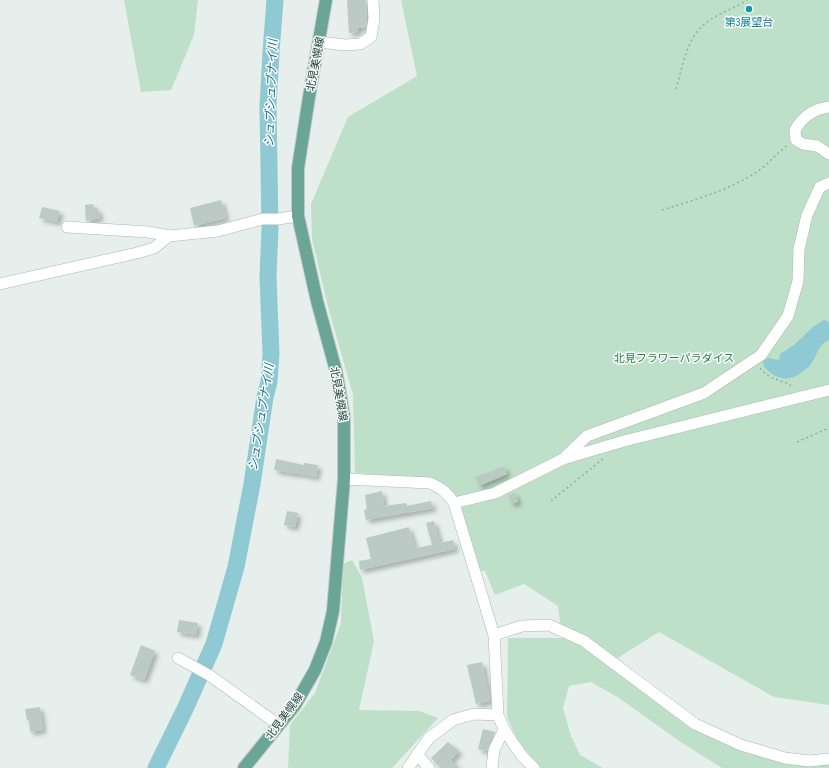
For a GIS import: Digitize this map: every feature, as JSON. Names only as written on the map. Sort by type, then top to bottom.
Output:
[{"type":"main road","name":"北見美幌線","points":[[244,768],[295,705],[315,670],[326,642],[333,611],[344,479],[344,417],[336,371],[317,301],[298,216],[298,168],[308,97],[326,0]]},
{"type":"street","points":[[319,42],[345,45],[360,44],[371,37],[374,19],[373,0]]},
{"type":"street","points":[[829,107],[816,110],[806,116],[795,130],[796,140],[803,144],[817,146],[829,154]]},
{"type":"street","points":[[563,459],[587,436],[704,393],[762,355],[788,316],[798,281],[799,249],[807,215],[820,187],[829,183]]},
{"type":"street","points":[[67,227],[149,232],[169,236],[218,231],[263,219],[278,220],[298,216]]},
{"type":"street","points":[[0,284],[138,253],[154,248],[169,236]]},
{"type":"street","points":[[454,503],[495,493],[563,459],[829,390]]},
{"type":"street","points":[[344,479],[430,483],[442,489],[450,496],[454,503],[494,635],[498,715],[504,729],[522,756],[534,768]]},
{"type":"street","points":[[494,635],[522,626],[549,625],[584,641],[695,724],[741,745],[785,758],[809,761],[829,759]]},
{"type":"street","points":[[178,658],[209,675],[279,725]]},
{"type":"street","points":[[408,768],[429,738],[453,720],[474,714],[498,715]]},
{"type":"street","points":[[492,768],[494,750],[504,729]]},
{"type":"street","points":[[417,754],[429,768]]},
{"type":"path","points":[[676,89],[688,46],[693,37],[706,22],[747,0]]},
{"type":"path","points":[[662,210],[718,192],[737,183],[768,164],[780,151],[796,140]]},
{"type":"path","points":[[762,355],[759,368],[770,377],[790,384],[792,400]]},
{"type":"path","points":[[797,442],[829,428]]},
{"type":"path","points":[[551,502],[605,456]]},
{"type":"green space","points":[[124,0],[198,0],[194,35],[171,90],[141,92]]},
{"type":"green space","name":"北見フラワーパラダイス","points":[[401,0],[829,0],[829,705],[774,697],[659,632],[616,659],[681,720],[758,756],[816,765],[829,763],[829,768],[722,768],[682,743],[619,698],[591,682],[569,686],[563,708],[571,736],[580,755],[603,768],[541,768],[518,741],[507,717],[508,638],[562,638],[558,606],[524,584],[495,595],[485,571],[481,571],[454,495],[411,477],[355,473],[353,395],[328,307],[312,239],[311,204],[348,117],[417,76]]},
{"type":"green space","points":[[352,560],[362,578],[374,641],[359,710],[419,711],[438,718],[392,768],[288,768],[290,725],[315,693],[341,623],[343,564]]},
{"type":"water","points":[[824,320],[829,322],[829,340],[825,342],[818,350],[813,361],[806,369],[792,378],[782,378],[773,374],[764,367],[763,361],[768,358],[779,360],[780,354],[794,345],[813,327]]},
{"type":"building","points":[[347,0],[366,0],[366,27],[358,28],[358,32],[349,33]]},
{"type":"building","points":[[221,200],[226,218],[194,226],[190,208]]},
{"type":"building","points":[[93,204],[94,209],[98,209],[100,218],[86,221],[85,205]]},
{"type":"building","points":[[42,207],[60,211],[57,222],[39,218]]},
{"type":"building","points":[[276,459],[304,465],[304,463],[318,465],[316,477],[274,470]]},
{"type":"building","points":[[504,466],[507,474],[479,486],[475,477]]},
{"type":"building","points":[[382,491],[384,506],[406,503],[407,506],[431,501],[433,508],[366,520],[364,510],[367,509],[365,495]]},
{"type":"building","points":[[515,493],[518,502],[511,504],[508,495]]},
{"type":"building","points":[[287,511],[298,513],[295,527],[284,525]]},
{"type":"building","points":[[434,521],[440,543],[453,540],[455,549],[360,570],[359,561],[371,559],[366,538],[409,527],[415,548],[432,545],[426,523]]},
{"type":"building","points":[[179,620],[198,623],[196,635],[177,632]]},
{"type":"building","points":[[141,645],[155,651],[144,680],[130,675]]},
{"type":"building","points":[[482,662],[490,701],[476,704],[467,665]]},
{"type":"building","points":[[40,707],[43,730],[30,732],[29,720],[27,720],[25,709]]},
{"type":"building","points":[[483,729],[495,732],[487,751],[478,749]]},
{"type":"building","points":[[448,742],[459,751],[451,760],[459,768],[441,768],[431,758]]},
{"type":"waterway","name":"シュブシュブナイ川","points":[[156,768],[185,709],[214,644],[236,567],[252,484],[265,397],[269,382],[271,354],[268,276],[270,228],[268,106],[275,0]]},
{"type":"place","name":"第3展望台","points":[[749,9]]}]
